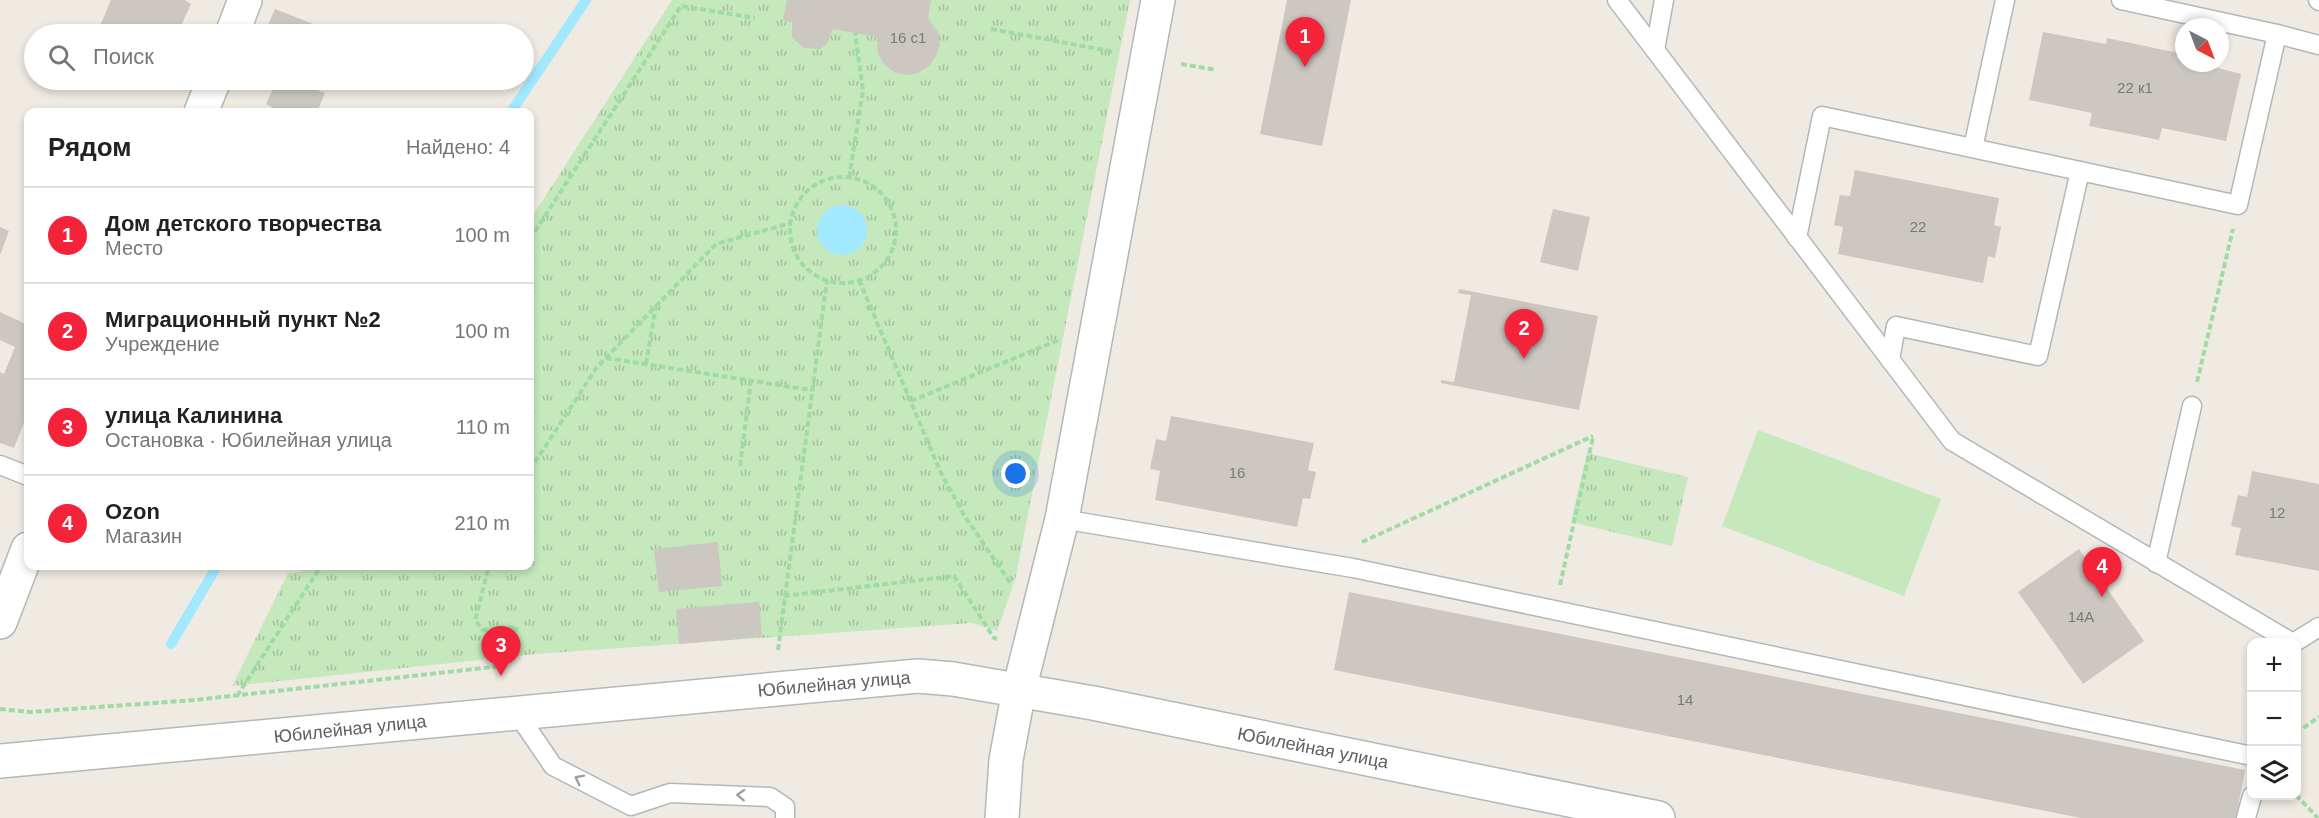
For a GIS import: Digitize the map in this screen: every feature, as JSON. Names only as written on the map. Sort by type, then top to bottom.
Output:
[{"type":"main road","points":[[236,24],[245,0]]},
{"type":"main road","points":[[1002,818],[1006,760],[1019,690],[1062,519],[1158,0]]},
{"type":"main road","points":[[203,108],[210,90]]},
{"type":"main road","points":[[0,622],[24,559]]},
{"type":"main road","name":"Юбилейная улица","points":[[0,761],[918,676],[1019,690],[1658,818]]},
{"type":"lane","points":[[1617,0],[1952,441],[2286,638]]},
{"type":"lane","points":[[1655,50],[1664,0]]},
{"type":"lane","points":[[1973,148],[2005,0]]},
{"type":"lane","points":[[2121,0],[2319,45]]},
{"type":"lane","points":[[1797,238],[1822,116],[2238,205],[2277,34]]},
{"type":"lane","points":[[1890,360],[1896,326],[2038,356],[2080,171]]},
{"type":"lane","points":[[2156,563],[2192,406]]},
{"type":"lane","points":[[0,465],[24,474]]},
{"type":"lane","points":[[1062,519],[1319,562],[2247,755]]},
{"type":"lane","points":[[2300,638],[2319,627]]},
{"type":"lane","points":[[516,713],[553,766],[631,812],[670,793],[770,797],[785,807],[785,818]]},
{"type":"lane","points":[[2247,818],[2251,800]]},
{"type":"path","points":[[534,233],[681,6],[755,18]]},
{"type":"path","points":[[992,29],[1216,70]]},
{"type":"path","points":[[849,178],[863,92],[855,33]]},
{"type":"path","points":[[836,177],[849,178],[873,186],[886,198],[894,215],[896,233],[894,246],[885,263],[871,275],[859,280],[833,282],[816,276],[802,264],[793,248],[791,223],[794,210],[804,194],[819,183],[836,177]]},
{"type":"path","points":[[2192,406],[2238,205]]},
{"type":"path","points":[[534,463],[546,442],[605,358],[716,244],[791,223]]},
{"type":"path","points":[[778,650],[827,280]]},
{"type":"path","points":[[859,280],[941,473],[964,515],[1017,592]]},
{"type":"path","points":[[646,364],[656,306]]},
{"type":"path","points":[[911,401],[1073,334],[1096,337]]},
{"type":"path","points":[[605,358],[811,390]]},
{"type":"path","points":[[740,466],[751,380]]},
{"type":"path","points":[[1319,562],[1593,436],[1555,610]]},
{"type":"path","points":[[237,696],[318,570]]},
{"type":"path","points":[[0,709],[30,712],[237,696],[502,666],[517,627],[483,630],[475,620],[488,570]]},
{"type":"path","points":[[784,596],[954,576],[994,638],[1000,640],[1004,630]]},
{"type":"path","points":[[2301,730],[2319,717]]},
{"type":"path","points":[[2301,800],[2318,818]]},
{"type":"green space","points":[[672,0],[1130,0],[1015,580],[997,631],[972,623],[536,654],[232,686],[288,573],[302,570],[534,570],[534,214]]},
{"type":"green space","points":[[1758,430],[1941,499],[1904,596],[1722,526]]},
{"type":"green space","points":[[1587,453],[1688,477],[1672,546],[1571,522]]},
{"type":"water","points":[[842,205],[851,207],[862,216],[867,230],[865,239],[856,250],[842,255],[833,253],[822,244],[817,230],[819,221],[828,210]]},
{"type":"building","points":[[111,0],[185,0],[191,4],[182,24],[101,24]]},
{"type":"building","points":[[787,0],[931,0],[928,19],[938,32],[940,44],[929,66],[918,73],[906,75],[894,72],[884,64],[878,54],[877,37],[833,29],[827,44],[820,49],[804,48],[792,37],[792,22],[783,20]]},
{"type":"building","points":[[1287,0],[1351,0],[1322,146],[1260,134]]},
{"type":"building","points":[[275,9],[313,24],[268,24]]},
{"type":"building","points":[[2043,32],[2106,44],[2107,38],[2175,52],[2175,72],[2229,71],[2241,74],[2226,141],[2162,128],[2159,140],[2089,126],[2092,113],[2029,100]]},
{"type":"building","points":[[272,90],[317,90],[325,93],[319,108],[272,108],[266,104]]},
{"type":"building","points":[[1855,170],[1999,198],[1994,225],[2001,227],[1995,258],[1988,256],[1983,283],[1838,254],[1843,227],[1834,225],[1840,195],[1850,196]]},
{"type":"building","points":[[1553,209],[1590,217],[1578,271],[1540,262]]},
{"type":"building","points":[[0,227],[9,231],[0,255]]},
{"type":"building","points":[[1459,289],[1598,316],[1579,410],[1441,383],[1441,380],[1454,382],[1471,295],[1458,293]]},
{"type":"building","points":[[0,312],[24,323],[24,422],[14,448],[0,443],[0,372],[4,374],[15,347],[0,340]]},
{"type":"building","points":[[1171,416],[1314,443],[1308,470],[1316,472],[1310,499],[1303,498],[1297,527],[1155,500],[1160,471],[1150,469],[1156,439],[1166,441]]},
{"type":"building","points":[[2252,471],[2319,484],[2319,571],[2235,555],[2241,528],[2231,526],[2238,495],[2247,497]]},
{"type":"building","points":[[718,542],[722,586],[659,592],[654,549]]},
{"type":"building","points":[[2079,549],[2144,641],[2083,684],[2018,592]]},
{"type":"building","points":[[1349,592],[2245,770],[2236,818],[2081,818],[1334,670]]},
{"type":"building","points":[[759,602],[762,637],[679,644],[676,609]]},
{"type":"waterway","points":[[534,78],[586,0]]},
{"type":"waterway","points":[[514,108],[526,90]]},
{"type":"waterway","points":[[171,644],[215,570]]},
{"type":"place","name":"Дом детского творчества","points":[[1305,67]]},
{"type":"place","name":"Миграционный пункт №2","points":[[1524,359]]},
{"type":"place","name":"Ozon","points":[[2102,597]]},
{"type":"place","name":"улица Калинина","points":[[501,676]]}]
